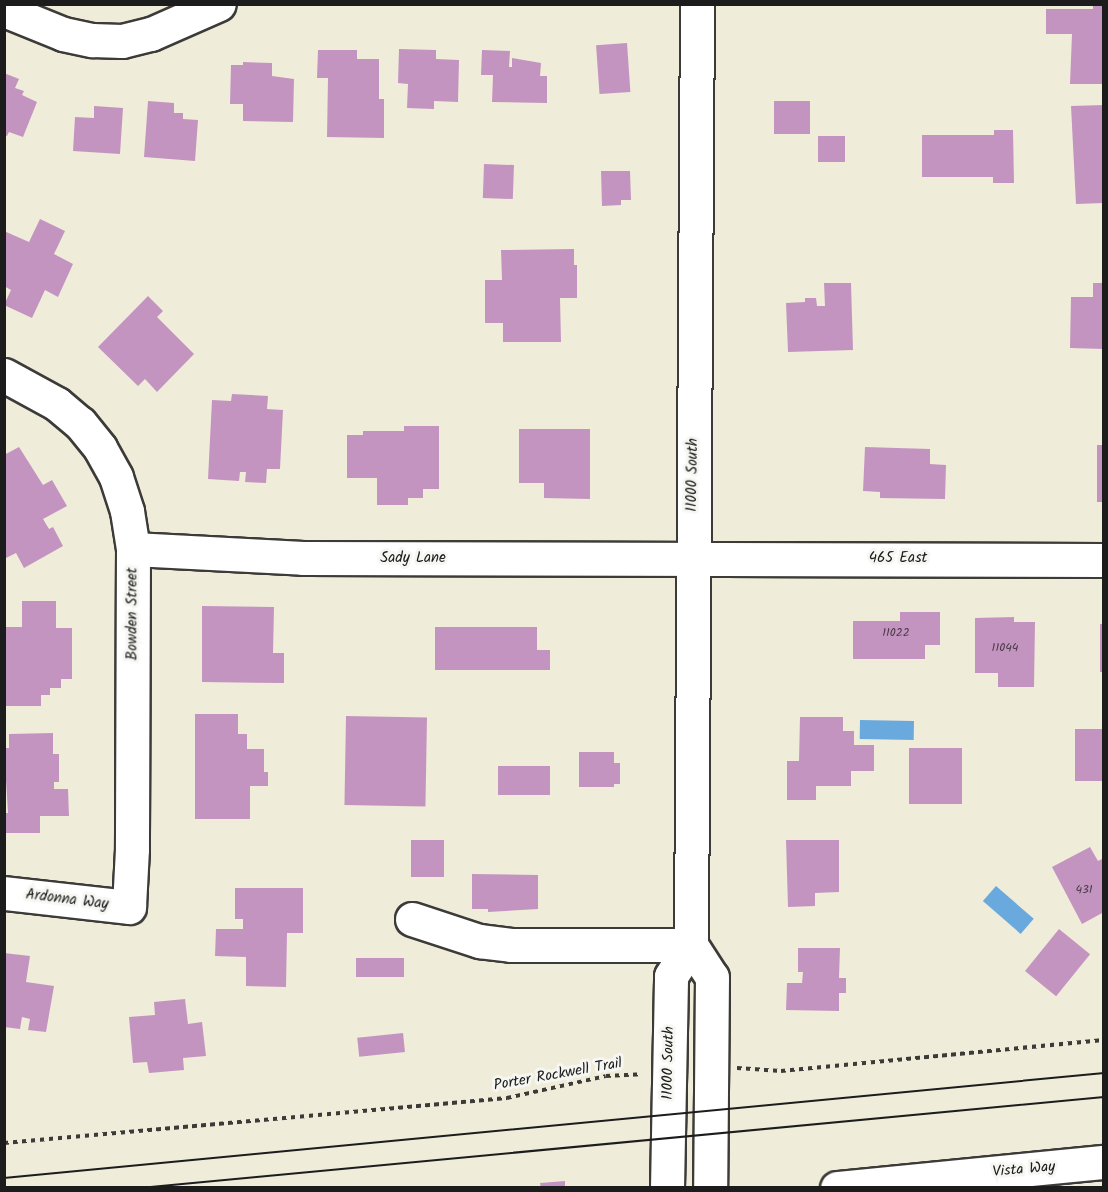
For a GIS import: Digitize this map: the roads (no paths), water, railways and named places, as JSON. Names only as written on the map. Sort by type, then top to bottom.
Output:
[{"type":"street","name":"11000 South","points":[[667,1188],[671,976],[691,945],[697,4]]},
{"type":"street","points":[[7,8],[63,34],[92,40],[122,41],[151,34],[204,8]]},
{"type":"street","name":"Bowden Street","points":[[4,375],[57,404],[80,423],[100,448],[116,477],[127,511],[134,549],[132,849],[129,908]]},
{"type":"street","name":"Sady Lane","points":[[134,549],[292,558],[633,561],[692,558]]},
{"type":"street","name":"465 East","points":[[692,558],[1104,560]]},
{"type":"street","name":"Ardonna Way","points":[[4,893],[129,908]]},
{"type":"street","points":[[412,919],[480,941],[511,945],[691,945],[712,976],[710,1188]]},
{"type":"street","name":"Vista Way","points":[[837,1188],[1104,1162]]},
{"type":"water","points":[[860,720],[914,721],[914,740],[860,739]]},
{"type":"water","points":[[996,886],[1034,919],[1021,934],[983,901]]},
{"type":"tram line","points":[[4,1178],[1104,1073]]},
{"type":"tram line","points":[[140,1188],[1104,1097]]}]
